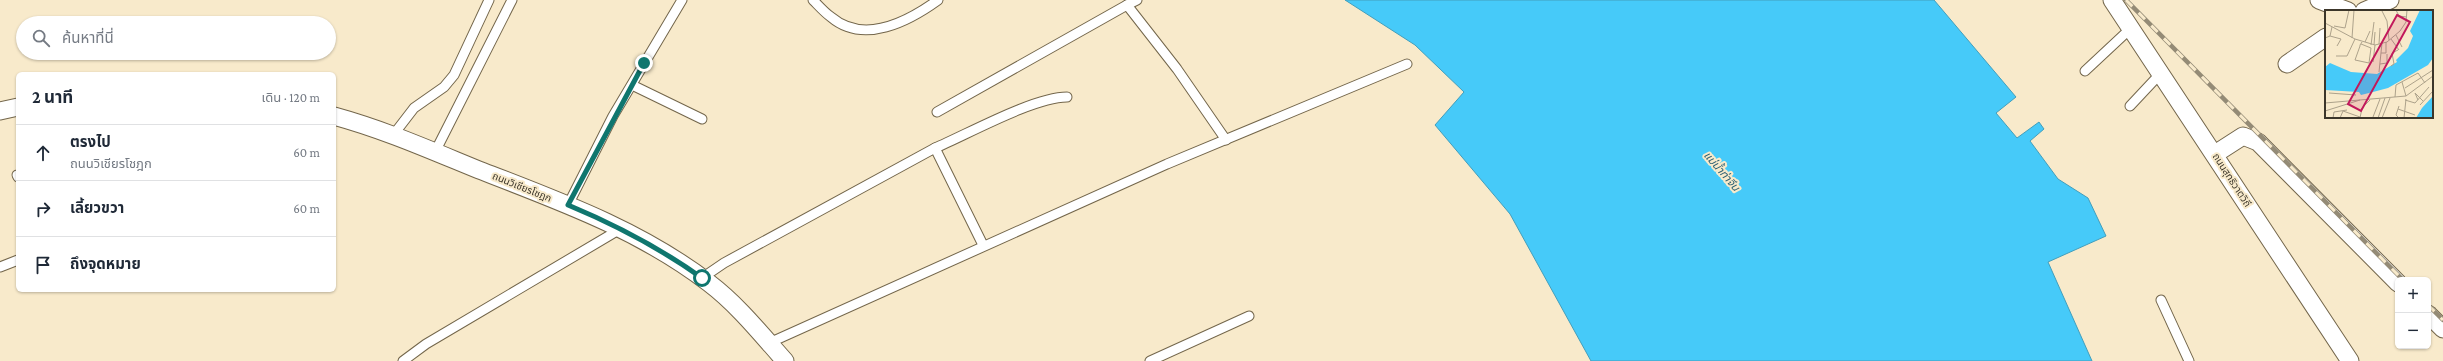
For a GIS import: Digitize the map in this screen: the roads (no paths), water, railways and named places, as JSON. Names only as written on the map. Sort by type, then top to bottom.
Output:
[{"type":"street","name":"ถนนสุทธิวาตวิถี","points":[[2112,0],[2160,74],[2215,154],[2350,361]]},
{"type":"street","points":[[2319,0],[2345,10]]},
{"type":"street","points":[[2366,10],[2390,0]]},
{"type":"street","points":[[2287,64],[2325,38]]},
{"type":"street","points":[[0,111],[16,107]]},
{"type":"street","name":"ถนนวิเชียรโชฎก","points":[[336,117],[394,134],[622,228],[673,258],[702,278],[738,309],[785,361]]},
{"type":"street","points":[[2215,154],[2243,136],[2258,142],[2395,280]]},
{"type":"street","points":[[2431,317],[2443,329]]},
{"type":"lane","points":[[394,134],[414,108],[444,87],[454,75],[489,0]]},
{"type":"lane","points":[[435,152],[512,0]]},
{"type":"lane","points":[[568,205],[632,85],[682,0]]},
{"type":"lane","points":[[813,0],[831,18],[842,24],[868,30],[903,22],[938,0]]},
{"type":"lane","points":[[937,112],[1137,0]]},
{"type":"lane","points":[[1127,5],[1177,69],[1226,140]]},
{"type":"lane","points":[[2084,71],[2130,29]]},
{"type":"lane","points":[[769,343],[983,245],[1407,64]]},
{"type":"lane","points":[[2130,106],[2160,74]]},
{"type":"lane","points":[[632,85],[702,119]]},
{"type":"lane","points":[[702,278],[730,259],[935,148],[1036,103],[1057,97],[1068,97]]},
{"type":"lane","points":[[935,148],[983,245]]},
{"type":"lane","points":[[403,361],[426,344],[622,228]]},
{"type":"lane","points":[[0,267],[16,261]]},
{"type":"lane","points":[[2161,300],[2189,361]]},
{"type":"lane","points":[[1150,361],[1249,316]]},
{"type":"water","name":"แม่น้ำท่าจีน","points":[[1345,0],[1934,0],[2016,97],[1996,113],[2017,138],[2039,122],[2044,129],[2030,141],[2058,179],[2088,198],[2106,236],[2048,262],[2092,361],[1591,361],[1510,214],[1435,125],[1464,92],[1415,45]]},
{"type":"railway","points":[[2126,0],[2400,277]]},
{"type":"railway","points":[[2431,308],[2443,320]]}]
